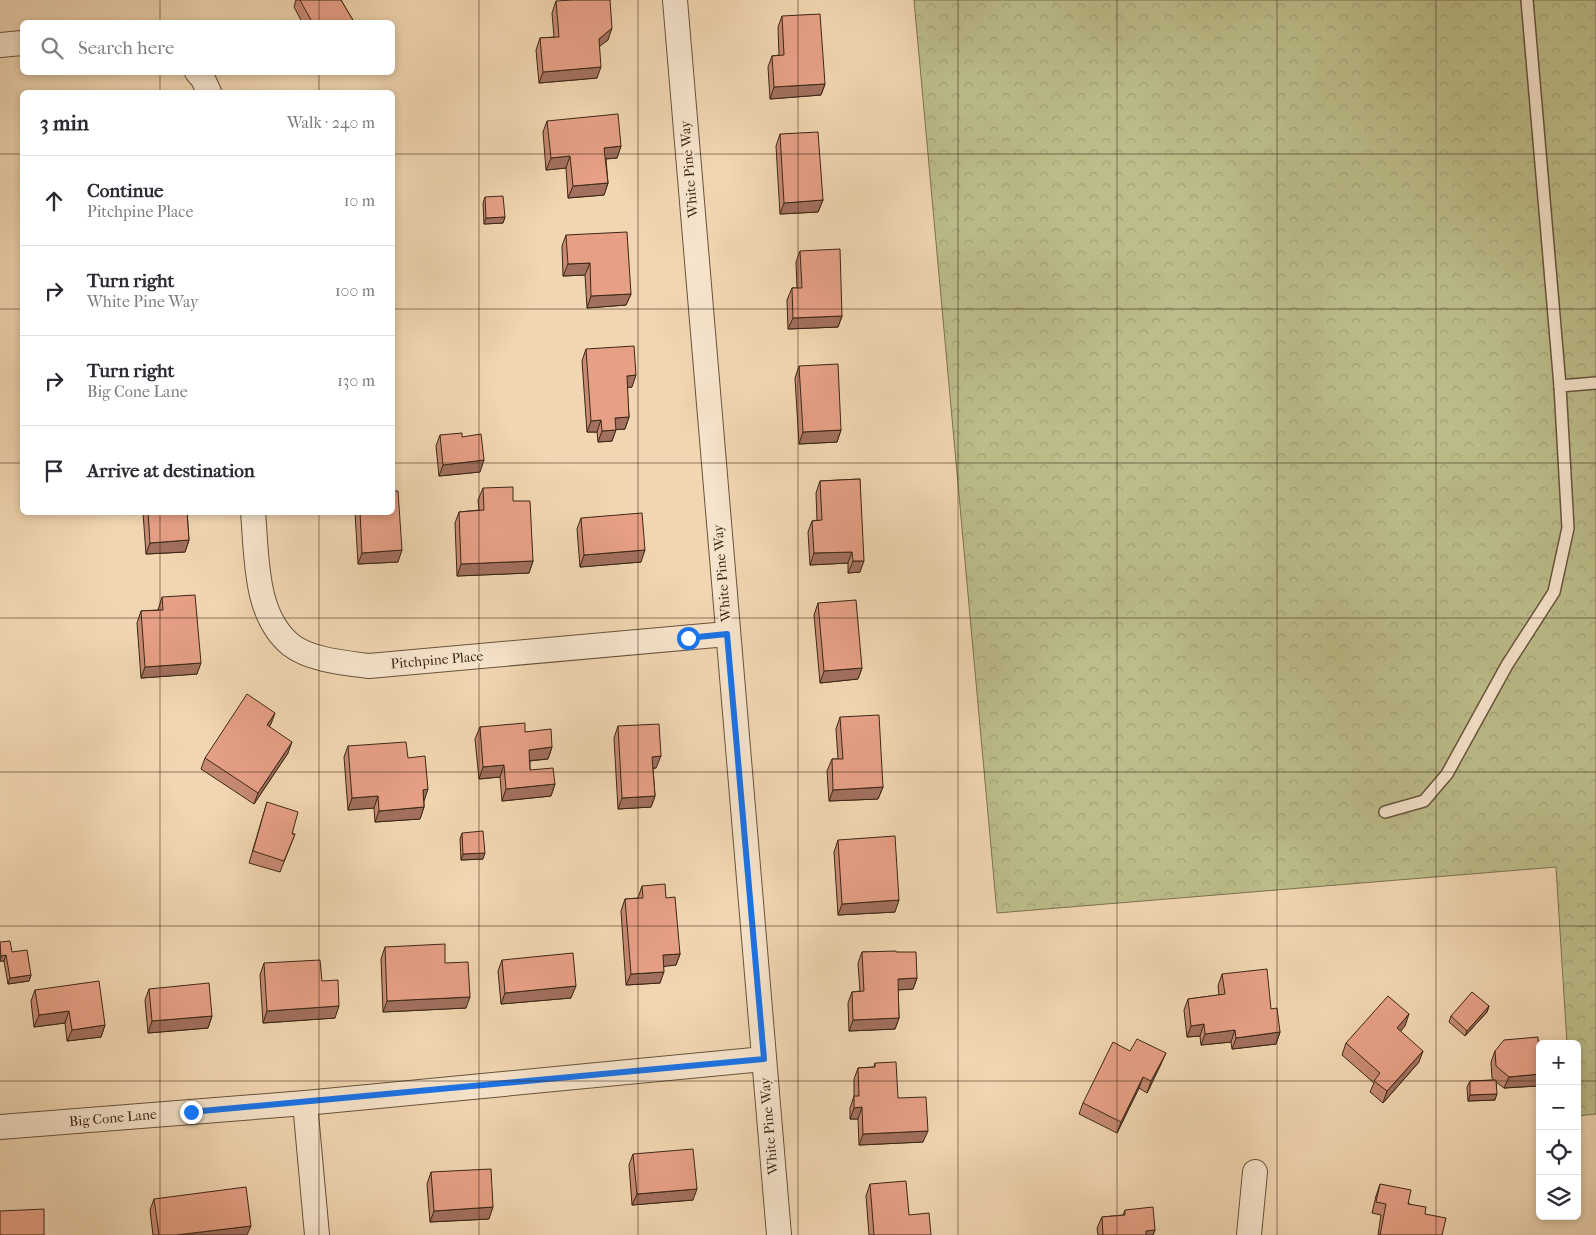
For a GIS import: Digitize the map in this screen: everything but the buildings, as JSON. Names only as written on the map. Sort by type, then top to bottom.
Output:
[{"type":"street","name":"White Pine Way","points":[[675,0],[779,1235]]},
{"type":"street","points":[[0,45],[20,43]]},
{"type":"street","points":[[200,75],[208,90]]},
{"type":"street","name":"Pitchpine Place","points":[[253,515],[259,579],[269,619],[292,646],[325,660],[369,666],[727,634]]},
{"type":"street","name":"Big Cone Lane","points":[[0,1127],[305,1103],[764,1059]]},
{"type":"street","points":[[305,1103],[317,1235]]},
{"type":"street","points":[[1249,1235],[1255,1172]]},
{"type":"lane","points":[[1385,812],[1424,801],[1447,774],[1506,665],[1554,592],[1568,528],[1560,386],[1527,0]]},
{"type":"lane","points":[[1560,386],[1596,383]]},
{"type":"green space","points":[[914,0],[1596,0],[1596,1114],[1581,1116],[1581,1040],[1567,1040],[1556,867],[997,913]]},
{"type":"route","points":[[191,1112],[305,1103],[764,1059],[727,634],[688,638]]}]
